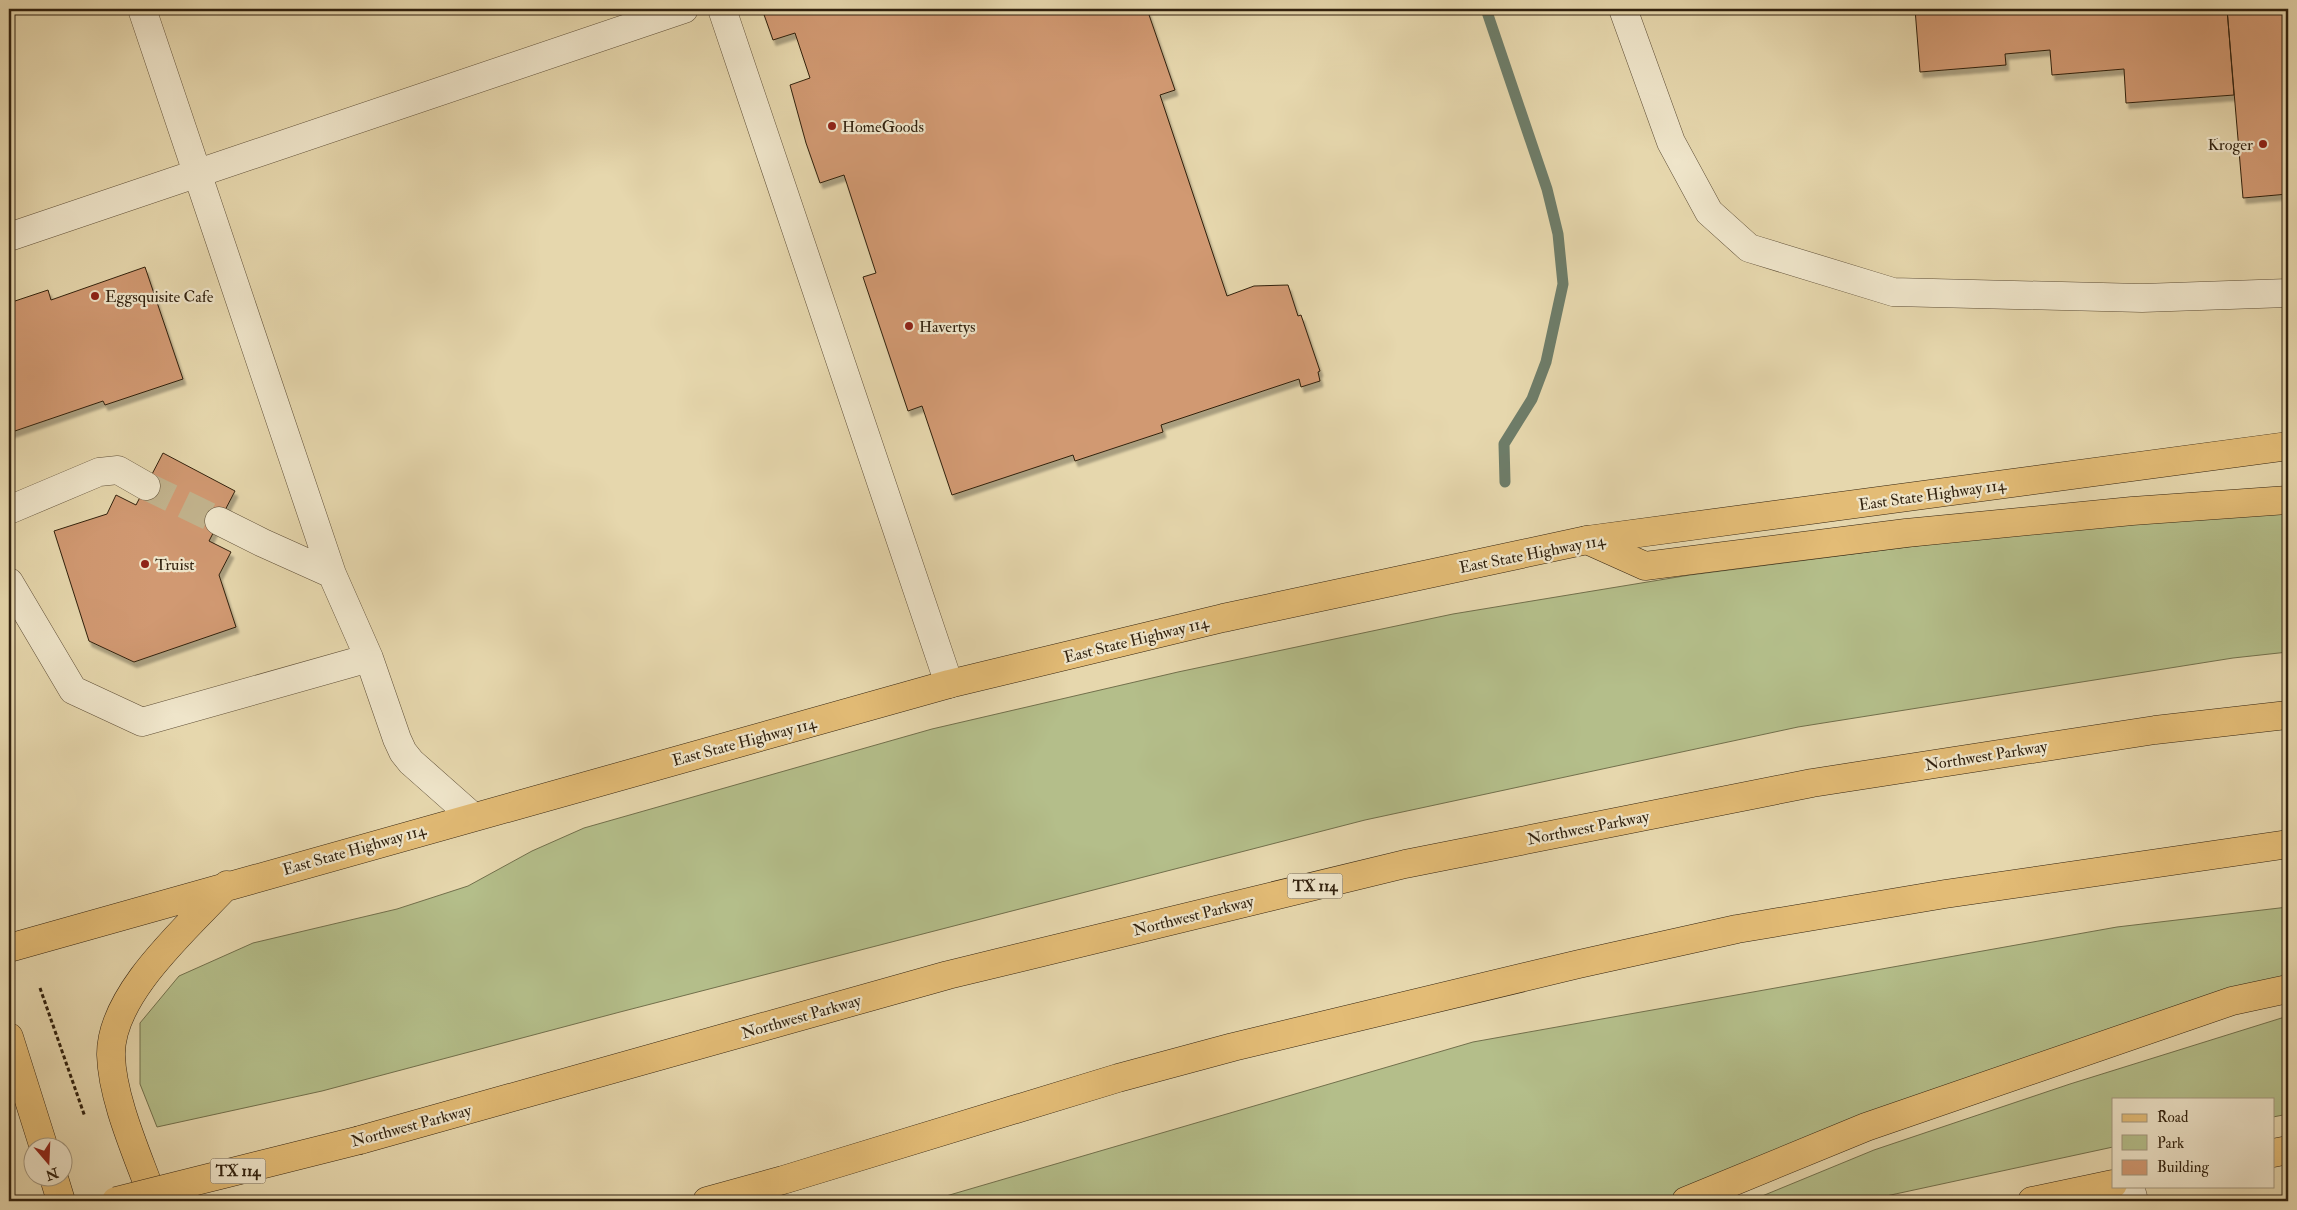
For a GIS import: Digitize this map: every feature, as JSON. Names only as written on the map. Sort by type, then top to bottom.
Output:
[{"type":"main road","name":"East State Highway 114","points":[[9,948],[472,816],[950,684],[1223,618],[1587,540],[2288,446]]},
{"type":"main road","points":[[1587,540],[1645,566],[1906,533],[2132,511],[2288,500]]},
{"type":"main road","name":"Northwest Parkway","points":[[116,1201],[360,1140],[948,975],[1405,864],[1812,783],[2146,732],[2288,715]]},
{"type":"main road","points":[[707,1201],[783,1180],[1128,1075],[1242,1045],[1606,958],[1756,926],[1945,894],[2288,844]]},
{"type":"main road","points":[[154,1201],[113,1076],[111,1053],[115,1030],[133,990],[150,967],[227,885]]},
{"type":"main road","points":[[1686,1201],[1866,1127],[2232,1001],[2288,989]]},
{"type":"main road","points":[[9,1037],[41,1138]]},
{"type":"main road","points":[[2274,1153],[2288,1150]]},
{"type":"main road","points":[[2032,1201],[2112,1184]]},
{"type":"main road","points":[[57,1188],[62,1201]]},
{"type":"lane","points":[[142,9],[196,175],[332,574],[370,658],[402,752],[472,816]]},
{"type":"lane","points":[[9,237],[684,9]]},
{"type":"lane","points":[[722,9],[950,684]]},
{"type":"lane","points":[[1623,9],[1671,142],[1709,212],[1749,248],[1893,292],[2142,298],[2288,293]]},
{"type":"lane","points":[[9,510],[99,472],[118,470],[146,486]]},
{"type":"lane","points":[[219,521],[332,574]]},
{"type":"lane","points":[[9,582],[73,690],[142,722],[370,658]]},
{"type":"lane","points":[[2131,1188],[2134,1201]]},
{"type":"path","points":[[40,988],[85,1118]]},
{"type":"green space","points":[[2288,512],[2288,652],[2233,658],[1798,727],[1365,820],[620,1012],[322,1091],[157,1127],[140,1084],[140,1023],[179,976],[253,943],[397,909],[468,886],[532,851],[584,828],[932,729],[1178,672],[1453,614],[1690,575],[1939,543],[2214,516]]},
{"type":"green space","points":[[2288,907],[2288,977],[1808,1138],[1663,1201],[929,1201],[1473,1042],[2117,927]]},
{"type":"green space","points":[[2288,1016],[2288,1114],[2274,1117],[2274,1098],[2112,1098],[2112,1147],[1863,1201],[1750,1201],[1874,1150],[2070,1084]]},
{"type":"building","points":[[762,9],[1147,9],[1175,90],[1160,95],[1227,296],[1254,286],[1288,285],[1298,316],[1301,315],[1320,371],[1318,372],[1320,381],[1301,387],[1299,379],[1161,425],[1163,432],[1075,461],[1073,455],[952,495],[922,406],[908,411],[863,277],[876,273],[844,175],[820,183],[806,143],[790,85],[810,78],[795,33],[773,40]]},
{"type":"building","points":[[1915,9],[2227,9],[2234,95],[2126,103],[2124,69],[2052,75],[2050,50],[2005,54],[2006,65],[1920,72]]},
{"type":"building","name":"Kroger","points":[[2227,9],[2288,9],[2288,194],[2243,198]]},
{"type":"building","points":[[145,267],[183,379],[105,405],[103,401],[9,433],[9,303],[48,290],[51,300]]},
{"type":"building","name":"Truist","points":[[163,453],[235,491],[209,541],[231,552],[219,575],[236,627],[134,662],[89,641],[54,531],[107,514],[116,495],[136,505]]},
{"type":"waterway","points":[[1486,9],[1547,189],[1558,234],[1563,284],[1546,362],[1532,399],[1504,444],[1505,482]]},
{"type":"tunnel","points":[[146,486],[219,521]]},
{"type":"place","name":"HomeGoods","points":[[832,126]]},
{"type":"place","name":"Kroger","points":[[2263,144]]},
{"type":"place","name":"Eggsquisite Cafe","points":[[95,296]]},
{"type":"place","name":"Havertys","points":[[909,326]]},
{"type":"place","name":"Truist","points":[[145,564]]}]
